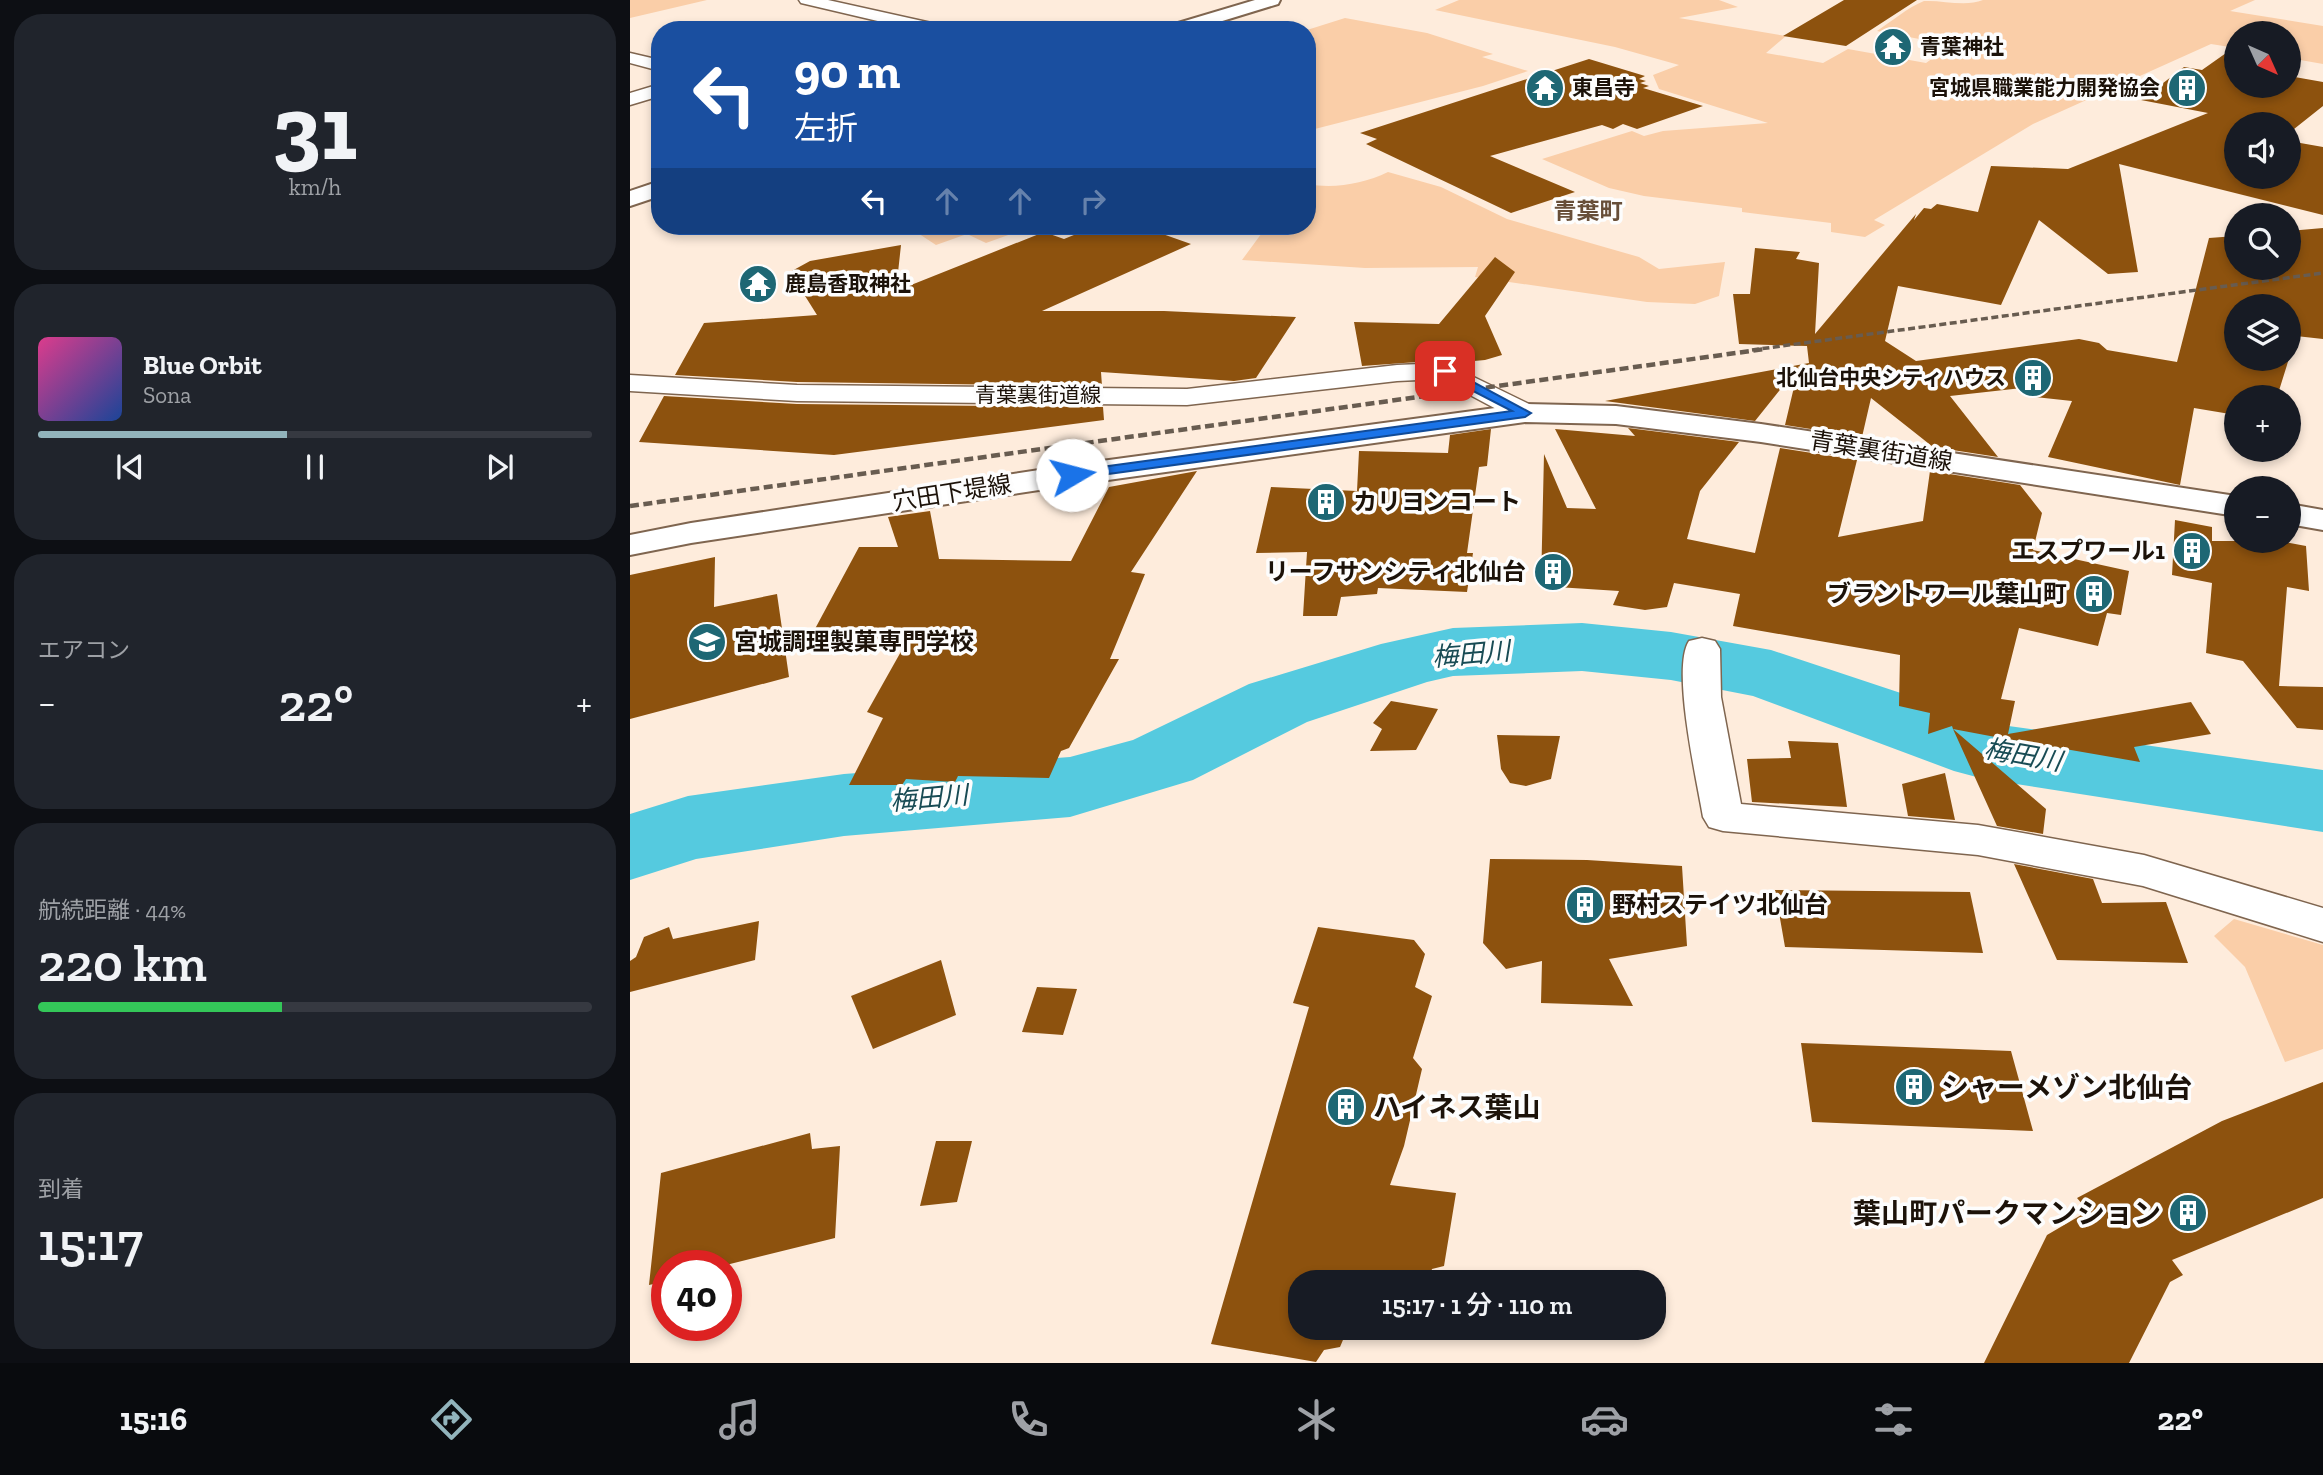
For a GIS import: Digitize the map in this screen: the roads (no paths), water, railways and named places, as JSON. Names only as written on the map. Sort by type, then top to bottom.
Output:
[{"type":"street","points":[[807,0],[906,21]]},
{"type":"street","points":[[1203,21],[1272,0]]},
{"type":"street","points":[[630,58],[651,64]]},
{"type":"street","points":[[630,99],[651,93]]},
{"type":"street","points":[[630,199],[651,191]]},
{"type":"street","name":"青葉裏街道線","points":[[630,383],[797,393],[1187,397],[1397,373],[1445,371],[1525,413],[1616,415],[1735,430],[2224,504]]},
{"type":"street","name":"穴田下堤線","points":[[630,545],[691,533],[1058,477],[1525,413]]},
{"type":"street","points":[[2301,516],[2323,520]]},
{"type":"street","points":[[1702,649],[1702,697],[1723,817],[1978,840],[2144,871],[2323,925]]},
{"type":"waterway","name":"梅田川","points":[[630,847],[688,828],[844,805],[1070,787],[1163,760],[1278,703],[1409,661],[1453,652],[1582,647],[1671,656],[1771,675],[1984,751],[2323,801]]},
{"type":"railway","points":[[1752,350],[2323,273]]},
{"type":"railway","points":[[630,506],[1765,349]]},
{"type":"place","name":"青葉神社","points":[[1893,47]]},
{"type":"place","name":"東昌寺","points":[[1545,88]]},
{"type":"place","name":"宮城県職業能力開発協会","points":[[2187,88]]},
{"type":"place","name":"鹿島香取神社","points":[[758,284]]},
{"type":"place","name":"北仙台中央シティハウス","points":[[2033,378]]},
{"type":"place","name":"カリヨンコート","points":[[1326,502]]},
{"type":"place","name":"エスプワール1","points":[[2192,551]]},
{"type":"place","name":"リーフサンシティ北仙台","points":[[1553,572]]},
{"type":"place","name":"ブラントワール葉山町","points":[[2094,594]]},
{"type":"place","name":"宮城調理製菓専門学校","points":[[707,642]]},
{"type":"place","name":"野村ステイツ北仙台","points":[[1585,905]]},
{"type":"place","name":"シャーメゾン北仙台","points":[[1914,1087]]},
{"type":"place","name":"ハイネス葉山","points":[[1346,1107]]},
{"type":"place","name":"葉山町パークマンション","points":[[2188,1213]]},
{"type":"district","name":"青葉町","points":[[1588,211]]}]
